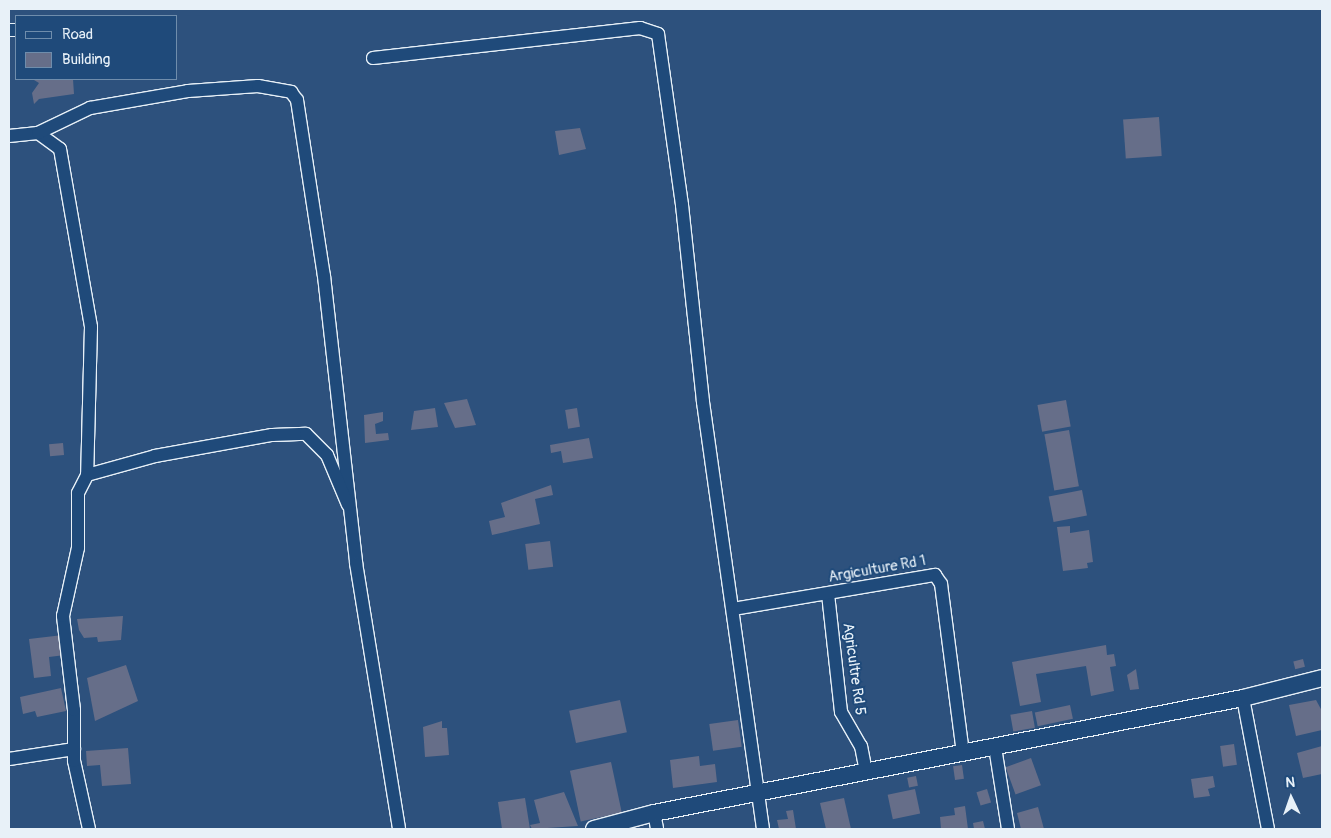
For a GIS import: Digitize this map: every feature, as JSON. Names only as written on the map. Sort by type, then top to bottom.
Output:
[{"type":"street","points":[[373,58],[640,28],[658,34],[763,829]]},
{"type":"street","points":[[9,136],[38,133],[90,108],[188,91],[258,86],[291,92],[299,108],[312,183],[353,516],[364,623],[400,829]]},
{"type":"street","points":[[38,133],[60,150],[91,326],[87,475],[78,493],[76,562],[63,600],[74,749],[89,829]]},
{"type":"street","points":[[87,475],[155,456],[272,436],[306,434],[327,455],[353,516]]},
{"type":"street","name":"Argiculture Rd 1","points":[[733,609],[828,594],[928,575],[938,578],[963,754]]},
{"type":"street","name":"Agricultre Rd 5","points":[[828,594],[841,712],[861,746],[866,772]]},
{"type":"street","points":[[594,829],[655,821],[758,792],[995,748],[1242,698],[1322,678]]},
{"type":"street","points":[[1242,698],[1268,829]]},
{"type":"street","points":[[995,748],[1008,829]]},
{"type":"street","points":[[9,759],[74,749]]},
{"type":"building","points":[[34,80],[73,80],[74,94],[39,99],[34,104],[32,93],[39,83]]},
{"type":"building","points":[[1159,117],[1162,156],[1126,158],[1123,120]]},
{"type":"building","points":[[580,128],[586,149],[559,155],[555,131]]},
{"type":"building","points":[[467,399],[476,425],[455,428],[444,403]]},
{"type":"building","points":[[1066,400],[1071,427],[1042,432],[1037,405]]},
{"type":"building","points":[[435,408],[438,427],[411,430],[414,411]]},
{"type":"building","points":[[577,408],[580,427],[568,429],[565,410]]},
{"type":"building","points":[[383,412],[383,421],[375,424],[376,434],[388,433],[389,440],[365,443],[364,415]]},
{"type":"building","points":[[1069,430],[1079,486],[1054,490],[1044,434]]},
{"type":"building","points":[[589,438],[593,458],[563,463],[561,451],[551,453],[550,445]]},
{"type":"building","points":[[63,443],[64,455],[50,456],[49,444]]},
{"type":"building","points":[[551,485],[553,495],[535,499],[540,524],[492,535],[489,521],[505,517],[501,503]]},
{"type":"building","points":[[1082,490],[1087,516],[1054,522],[1049,496]]},
{"type":"building","points":[[1070,526],[1070,533],[1089,530],[1093,562],[1087,563],[1088,568],[1063,571],[1057,527]]},
{"type":"building","points":[[550,541],[553,567],[528,570],[525,544]]},
{"type":"building","points":[[123,616],[121,640],[98,642],[97,637],[84,638],[79,630],[77,619]]},
{"type":"building","points":[[63,635],[65,655],[49,657],[51,676],[34,678],[29,639]]},
{"type":"building","points":[[1106,645],[1107,655],[1114,654],[1116,666],[1110,667],[1114,691],[1091,696],[1086,666],[1036,674],[1041,702],[1020,706],[1012,662]]},
{"type":"building","points":[[1303,659],[1305,667],[1295,669],[1293,661]]},
{"type":"building","points":[[126,665],[138,701],[95,721],[87,678]]},
{"type":"building","points":[[1136,669],[1139,689],[1130,690],[1127,675]]},
{"type":"building","points":[[61,688],[66,711],[37,717],[35,711],[23,714],[20,697]]},
{"type":"building","points":[[620,700],[627,732],[576,743],[569,711]]},
{"type":"building","points":[[1316,700],[1322,711],[1322,730],[1296,736],[1289,705]]},
{"type":"building","points":[[1070,705],[1073,719],[1038,726],[1035,712]]},
{"type":"building","points":[[1032,711],[1035,728],[1013,732],[1010,715]]},
{"type":"building","points":[[738,720],[742,747],[713,751],[709,724]]},
{"type":"building","points":[[442,721],[442,728],[447,728],[449,755],[425,757],[423,727]]},
{"type":"building","points":[[1234,744],[1237,765],[1223,767],[1220,746]]},
{"type":"building","points":[[1322,746],[1322,774],[1303,778],[1297,753]]},
{"type":"building","points":[[128,748],[131,784],[102,786],[100,765],[87,766],[86,751]]},
{"type":"building","points":[[699,756],[700,766],[715,764],[717,782],[673,788],[670,760]]},
{"type":"building","points":[[1031,758],[1041,785],[1016,794],[1006,767]]},
{"type":"building","points":[[611,762],[622,813],[581,822],[570,771]]},
{"type":"building","points":[[962,765],[964,779],[955,780],[953,766]]},
{"type":"building","points":[[916,776],[918,786],[909,788],[907,778]]},
{"type":"building","points":[[1213,776],[1215,787],[1208,789],[1210,796],[1194,798],[1191,779]]},
{"type":"building","points":[[915,789],[920,813],[893,819],[888,795]]},
{"type":"building","points":[[987,789],[991,802],[981,806],[976,792]]},
{"type":"building","points":[[564,792],[578,826],[532,829],[530,825],[540,823],[534,800]]},
{"type":"building","points":[[525,798],[530,829],[502,829],[498,802]]},
{"type":"building","points":[[844,798],[851,829],[826,829],[820,803]]},
{"type":"building","points":[[965,806],[968,829],[941,829],[940,817],[955,815],[954,808]]},
{"type":"building","points":[[1038,807],[1044,829],[1021,829],[1017,813]]},
{"type":"building","points":[[793,810],[796,829],[779,829],[777,820],[788,819],[786,811]]},
{"type":"building","points":[[983,821],[985,829],[974,829],[973,823]]}]
